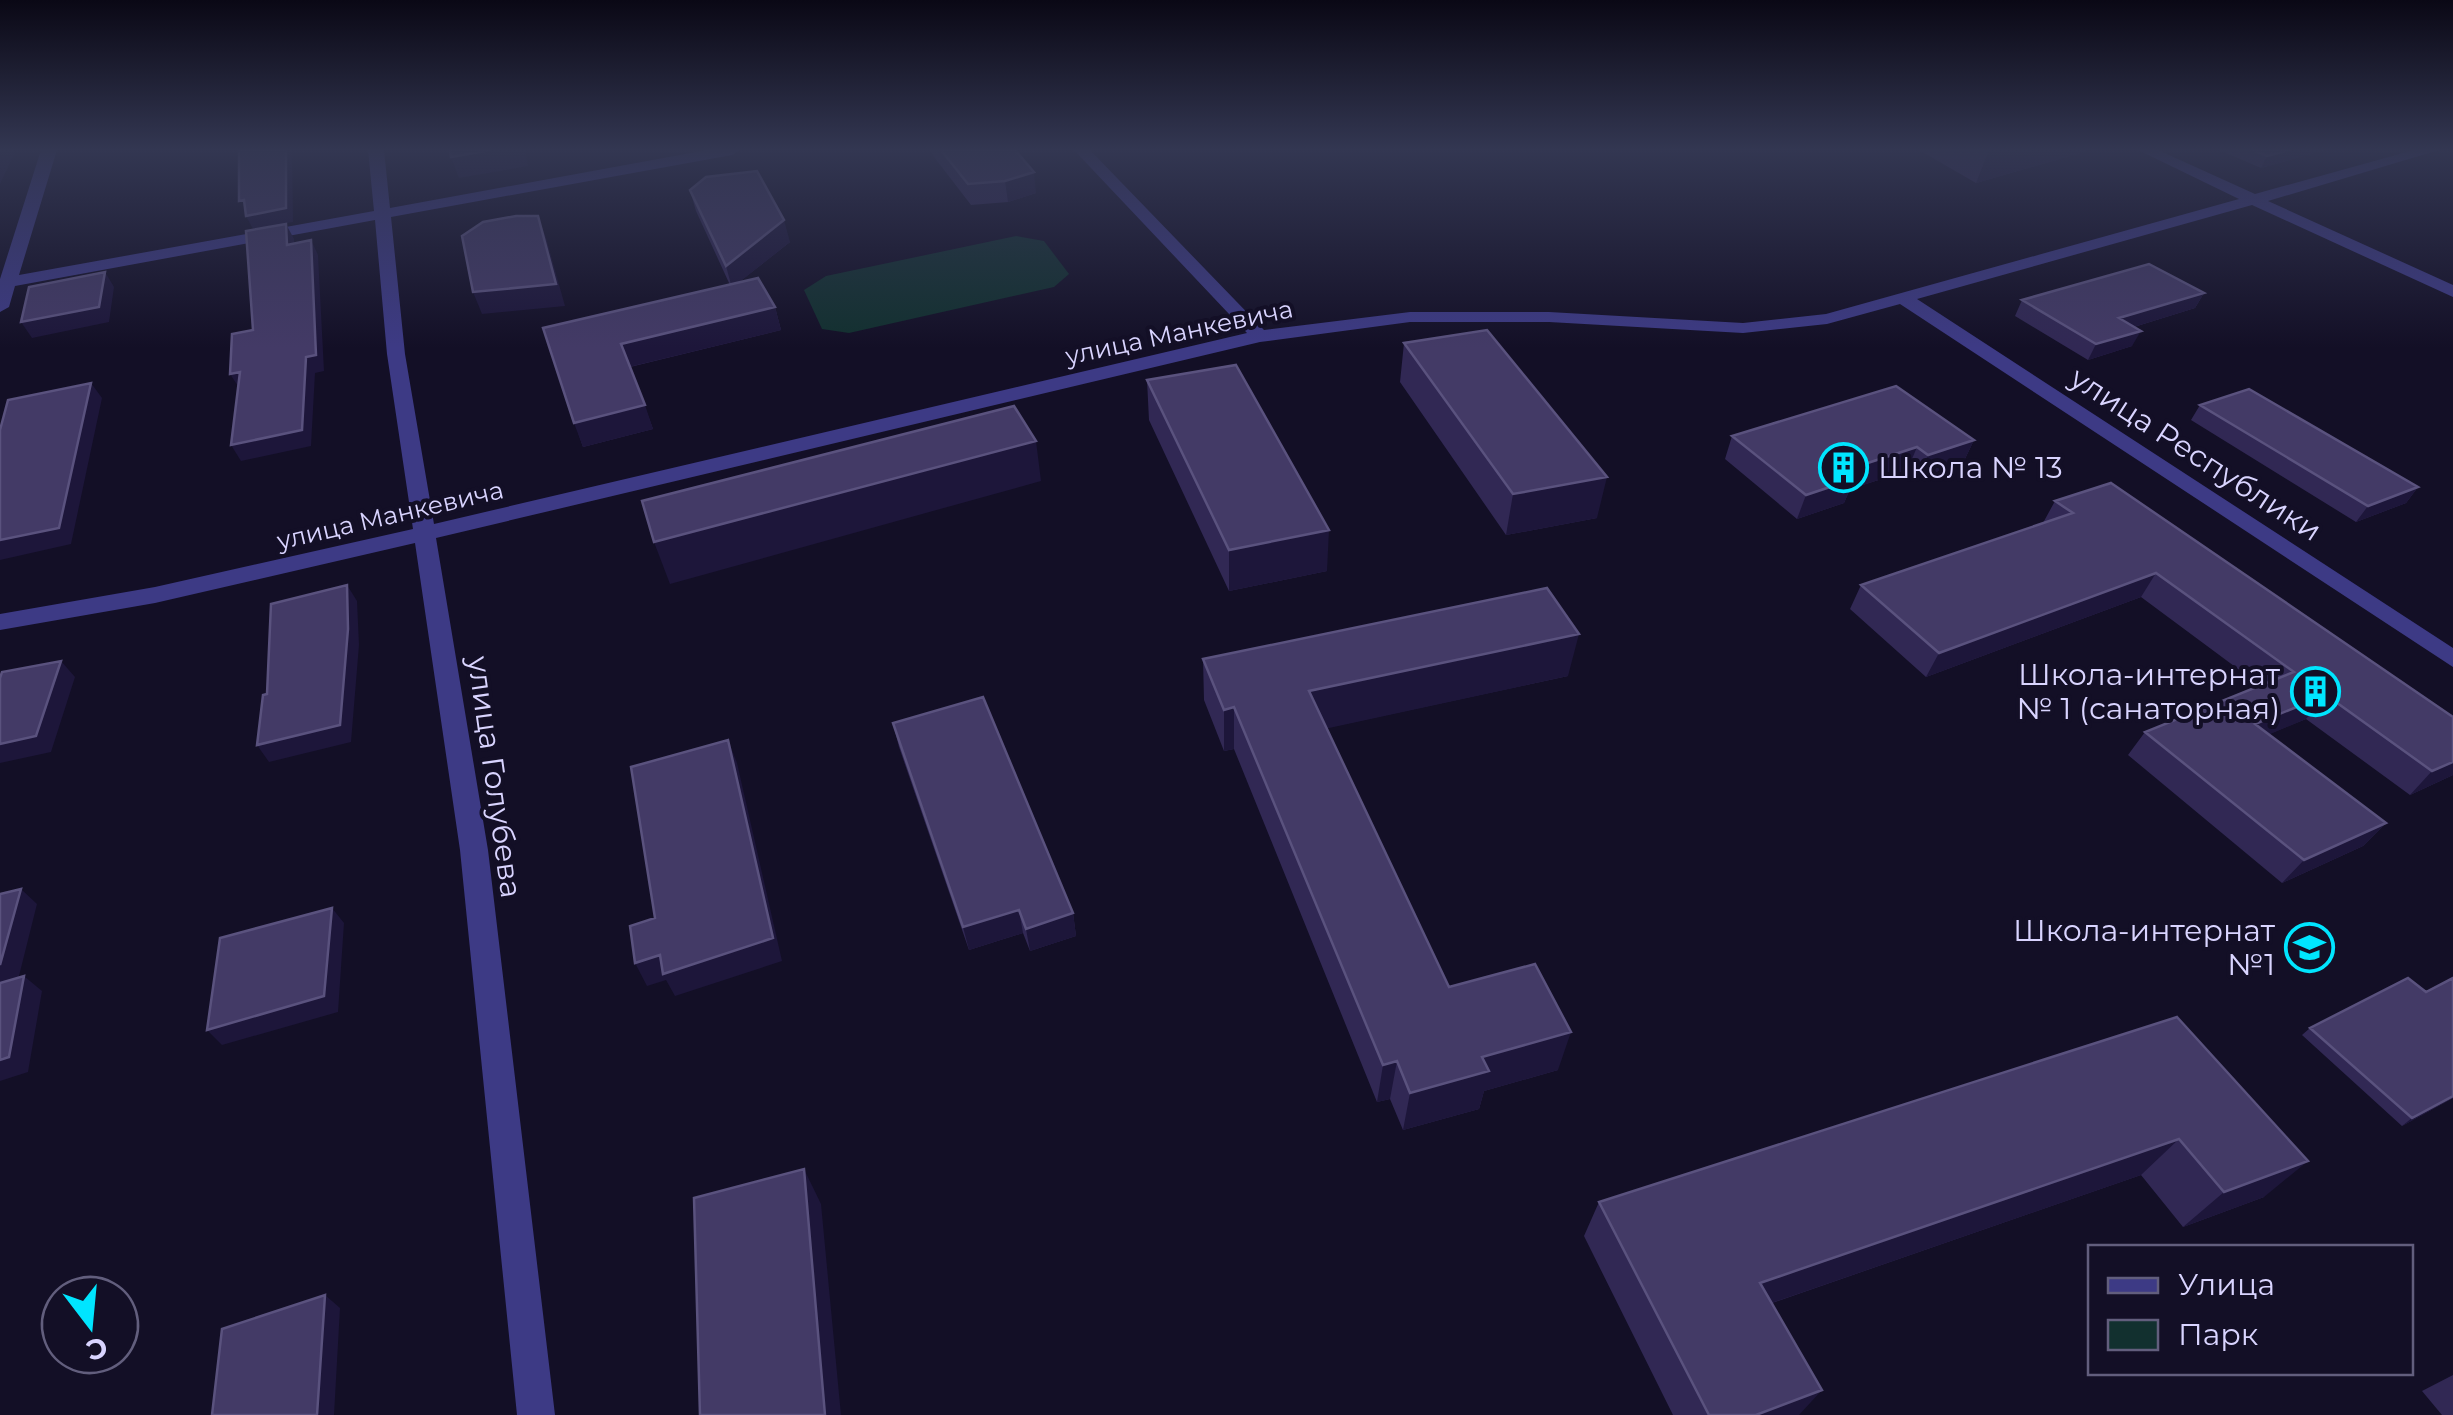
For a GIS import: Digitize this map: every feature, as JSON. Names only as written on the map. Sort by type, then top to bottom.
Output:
[{"type":"street","points":[[0,307],[4,283],[27,216]]},
{"type":"street","points":[[4,283],[374,216]]},
{"type":"street","name":"улица Голубева","points":[[385,216],[396,354],[474,850],[536,1415]]},
{"type":"street","points":[[1145,216],[1260,336]]},
{"type":"street","name":"улица Манкевича","points":[[0,622],[156,595],[1260,336],[1410,317],[1549,317],[1743,328],[1827,320],[2203,216]]},
{"type":"street","points":[[2289,216],[2453,292]]},
{"type":"street","name":"улица Республики","points":[[1906,300],[2453,659]]},
{"type":"green space","points":[[1016,236],[1044,241],[1069,274],[1054,287],[849,333],[822,329],[804,290],[826,276]]},
{"type":"building","points":[[538,216],[556,284],[473,292],[462,236],[483,222]]},
{"type":"building","points":[[702,216],[782,216],[784,220],[726,266]]},
{"type":"building","points":[[286,224],[287,245],[311,240],[316,355],[306,357],[302,430],[231,445],[240,372],[230,374],[232,334],[253,330],[246,231]]},
{"type":"building","points":[[2149,264],[2204,293],[2119,318],[2141,331],[2096,344],[2022,300]]},
{"type":"building","points":[[105,272],[99,307],[21,322],[29,287]]},
{"type":"building","points":[[758,278],[775,307],[621,344],[645,405],[574,423],[543,328]]},
{"type":"building","points":[[1487,330],[1607,477],[1513,494],[1404,343]]},
{"type":"building","points":[[1236,365],[1329,530],[1229,550],[1147,380]]},
{"type":"building","points":[[91,383],[59,528],[0,540],[0,430],[8,400]]},
{"type":"building","points":[[1896,386],[1974,440],[1928,455],[1917,447],[1843,471],[1854,479],[1806,495],[1732,436]]},
{"type":"building","points":[[2249,389],[2418,487],[2368,506],[2200,405]]},
{"type":"building","points":[[1014,406],[1036,441],[654,542],[642,501]]},
{"type":"building","points":[[2111,483],[2453,717],[2453,762],[2432,771],[2326,695],[2255,724],[2386,823],[2304,860],[2145,732],[2294,672],[2156,573],[1939,653],[1861,585],[2073,513],[2055,501]]},
{"type":"building","points":[[347,585],[348,629],[340,725],[257,745],[263,695],[267,694],[271,604]]},
{"type":"building","points":[[1547,588],[1579,634],[1309,691],[1449,987],[1535,964],[1571,1032],[1482,1057],[1489,1071],[1410,1093],[1397,1061],[1383,1065],[1234,707],[1224,710],[1203,659]]},
{"type":"building","points":[[61,661],[36,736],[0,744],[2,672]]},
{"type":"building","points":[[983,697],[1073,913],[1026,929],[1019,910],[963,927],[893,723]]},
{"type":"building","points":[[728,740],[773,938],[663,974],[660,955],[635,963],[630,926],[655,918],[631,767]]},
{"type":"building","points":[[21,889],[0,965],[0,894]]},
{"type":"building","points":[[332,908],[324,996],[207,1030],[220,938]]},
{"type":"building","points":[[24,976],[9,1057],[0,1060],[0,983]]},
{"type":"building","points":[[2408,978],[2426,992],[2453,978],[2453,1096],[2412,1118],[2310,1028]]},
{"type":"building","points":[[2177,1017],[2308,1161],[2224,1192],[2179,1139],[1760,1283],[1822,1390],[1756,1415],[1709,1415],[1599,1202]]},
{"type":"building","points":[[804,1169],[825,1415],[700,1415],[694,1198]]},
{"type":"building","points":[[325,1295],[317,1415],[212,1415],[222,1329]]},
{"type":"place","name":"Школа № 13","points":[[1843,467]]},
{"type":"place","name":"Школа-интернат № 1 (санаторная)","points":[[2315,691]]},
{"type":"place","name":"Школа-интернат №1","points":[[2310,947]]}]
